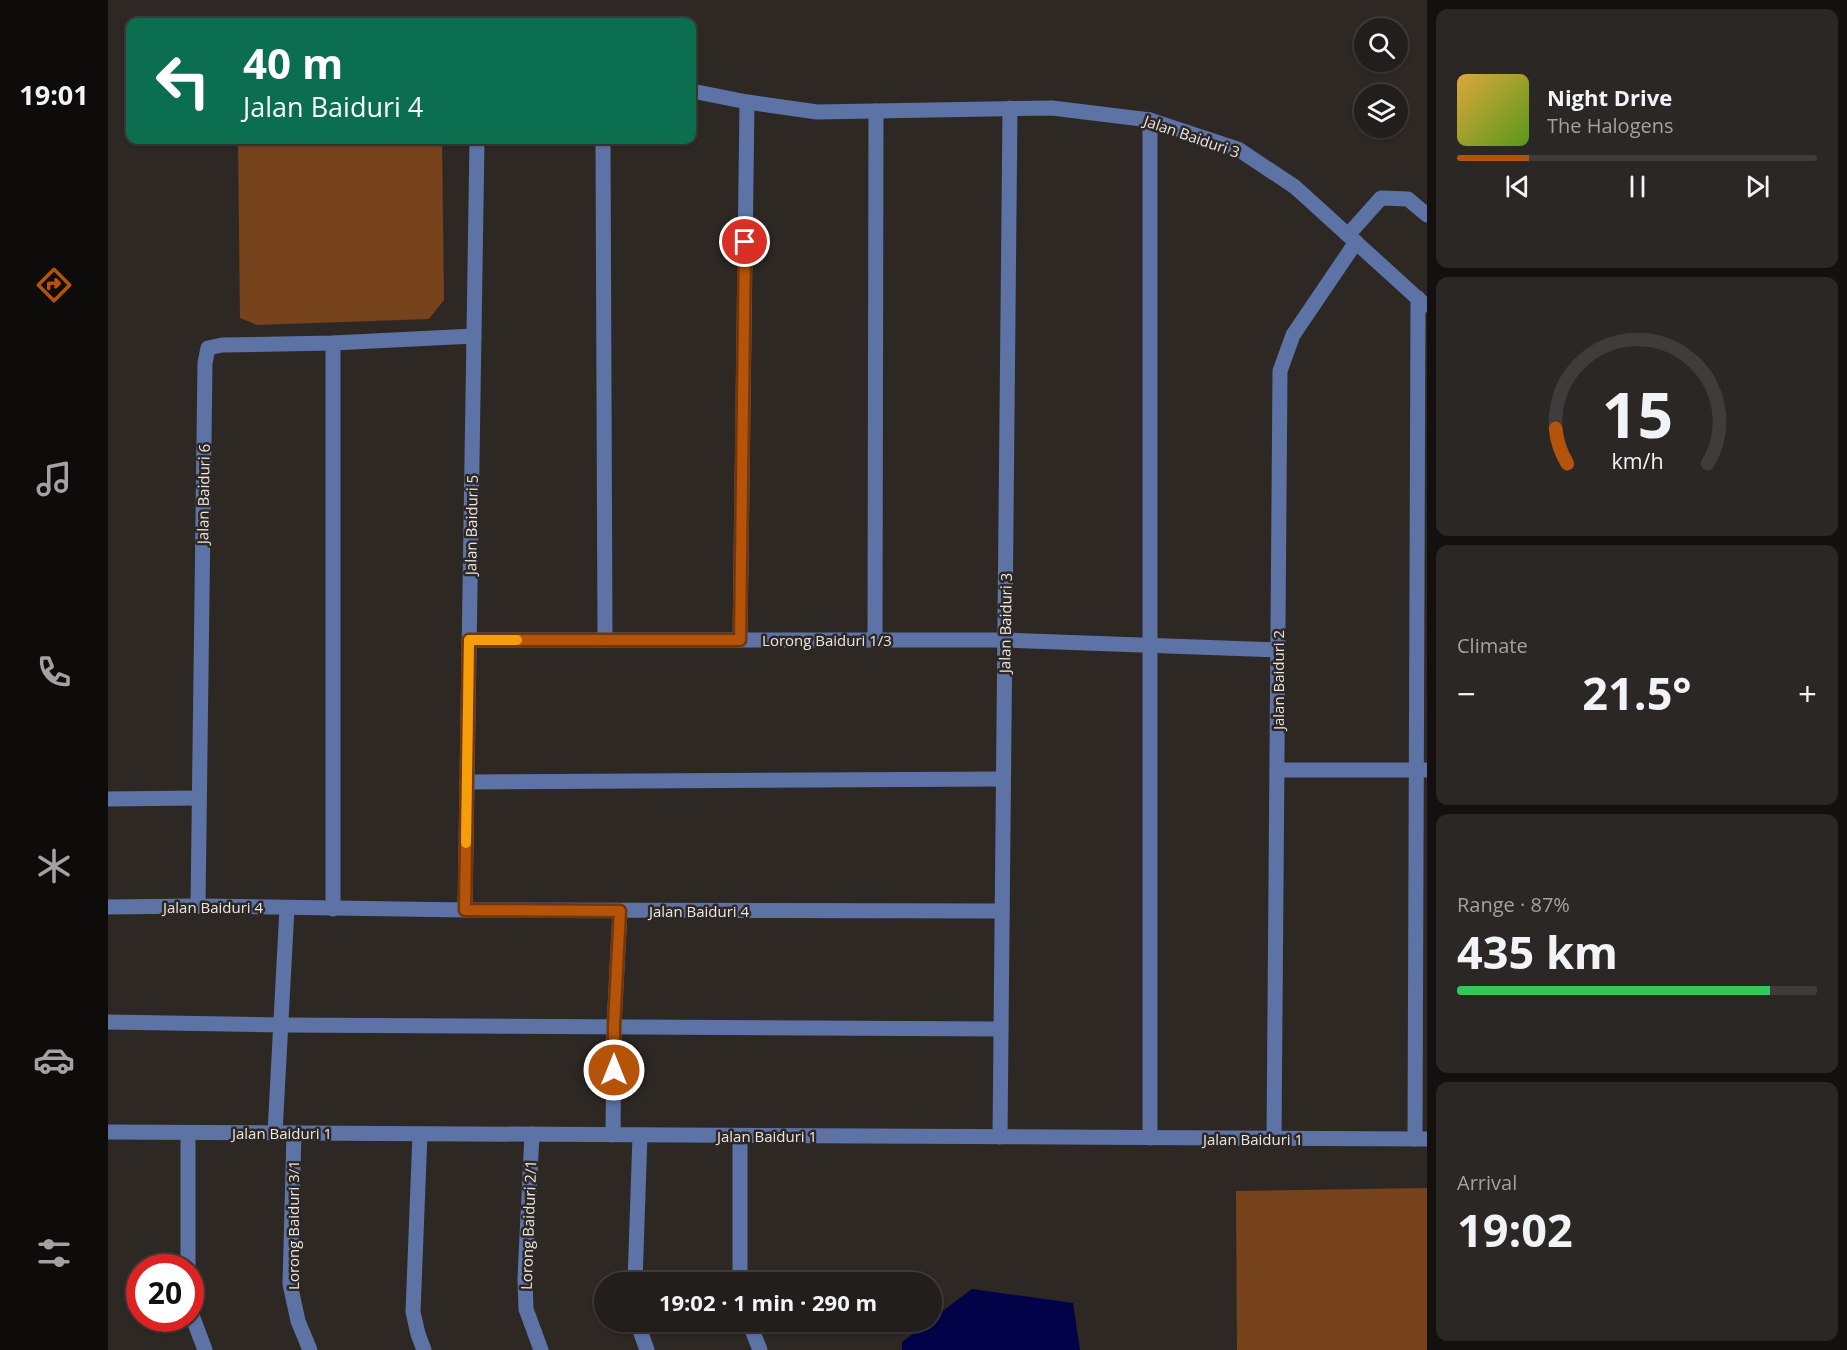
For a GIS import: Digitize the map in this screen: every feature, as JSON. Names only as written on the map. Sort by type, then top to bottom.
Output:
[{"type":"street","name":"Jalan Baiduri 3","points":[[696,93],[817,112],[1052,108],[1150,120],[1238,149],[1295,186],[1422,303]]},
{"type":"street","points":[[740,640],[747,102]]},
{"type":"street","name":"Jalan Baiduri 3","points":[[1000,1137],[1010,108]]},
{"type":"street","points":[[875,640],[876,111]]},
{"type":"street","points":[[1150,120],[1150,1138]]},
{"type":"street","name":"Jalan Baiduri 5","points":[[465,910],[477,144]]},
{"type":"street","points":[[603,144],[605,640]]},
{"type":"street","name":"Jalan Baiduri 2","points":[[1274,1139],[1280,371],[1293,335],[1352,239],[1381,198],[1408,199],[1427,215]]},
{"type":"street","points":[[1421,1139],[1422,303]]},
{"type":"street","name":"Jalan Baiduri 6","points":[[198,906],[205,363],[208,348],[222,345],[333,343],[474,336]]},
{"type":"street","points":[[333,343],[333,909]]},
{"type":"street","name":"Lorong Baiduri 1/3","points":[[469,640],[1005,640],[1278,650]]},
{"type":"street","points":[[1277,770],[1422,770]]},
{"type":"street","points":[[467,782],[1003,779]]},
{"type":"street","points":[[108,799],[199,798]]},
{"type":"street","name":"Jalan Baiduri 4","points":[[108,907],[1002,911]]},
{"type":"street","points":[[275,1133],[287,908]]},
{"type":"street","points":[[613,1135],[614,1026],[620,911]]},
{"type":"street","points":[[108,1022],[1001,1029]]},
{"type":"street","name":"Jalan Baiduri 1","points":[[108,1132],[1421,1139]]},
{"type":"street","points":[[188,1133],[188,1254]]},
{"type":"street","name":"Lorong Baiduri 3/1","points":[[294,1133],[290,1284],[298,1321],[310,1350]]},
{"type":"street","points":[[420,1134],[413,1312],[424,1350]]},
{"type":"street","name":"Lorong Baiduri 2/1","points":[[532,1134],[525,1278],[526,1309],[541,1350]]},
{"type":"street","points":[[635,1272],[640,1135]]},
{"type":"street","points":[[740,1136],[740,1272]]},
{"type":"street","points":[[198,1332],[205,1350]]},
{"type":"street","points":[[641,1332],[647,1350]]},
{"type":"street","points":[[753,1332],[760,1350]]},
{"type":"shaded area","points":[[238,144],[442,144],[444,300],[429,319],[257,325],[240,318]]},
{"type":"shaded area","points":[[1427,1188],[1427,1350],[1237,1350],[1236,1191]]},
{"type":"shaded area","points":[[972,1289],[1073,1303],[1080,1350],[902,1350],[902,1342],[916,1332],[942,1332],[942,1312]]},
{"type":"slow traffic","points":[[466,843],[469,640],[517,640]]},
{"type":"route","points":[[614,1070],[620,911],[465,910],[469,640],[740,640],[745,242]]}]
